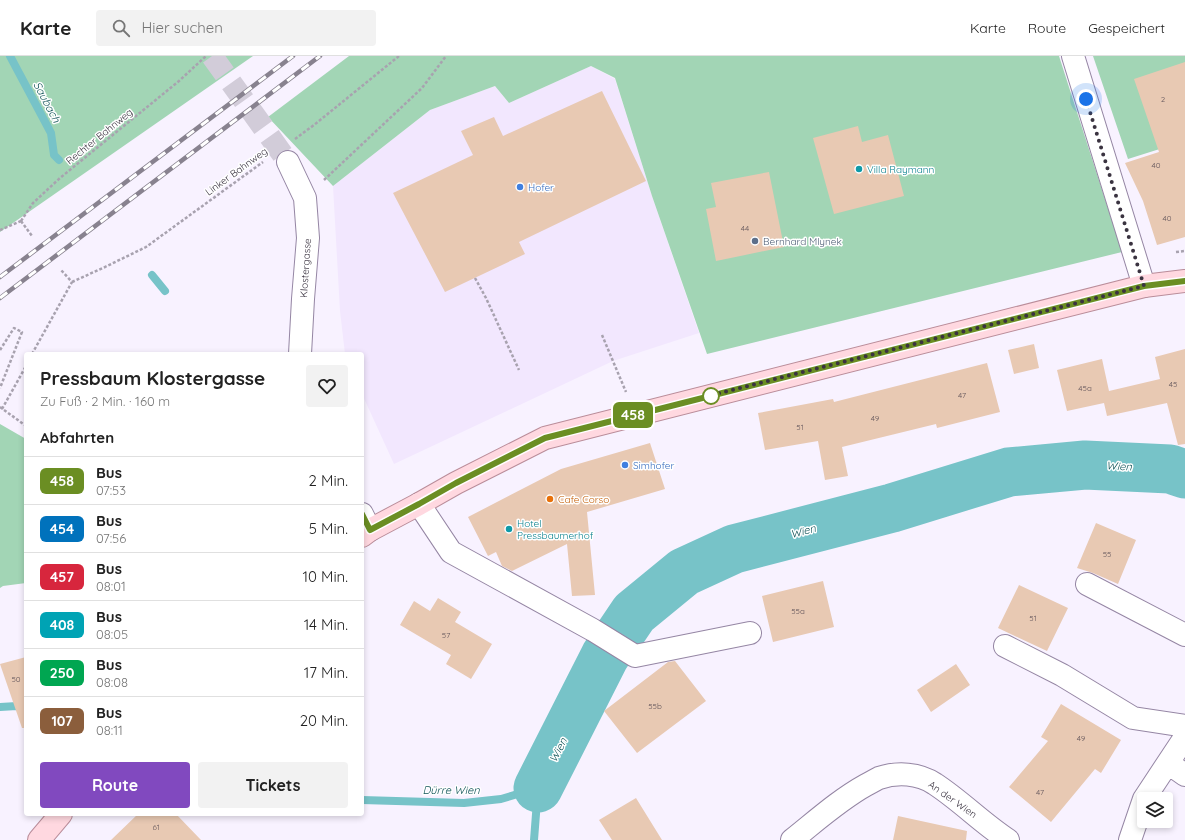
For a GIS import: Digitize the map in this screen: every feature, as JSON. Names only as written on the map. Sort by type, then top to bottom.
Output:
[{"type":"main road","points":[[365,527],[419,504],[456,483],[545,438],[1144,286],[1185,281]]},
{"type":"main road","points":[[39,840],[59,816]]},
{"type":"street","points":[[1073,56],[1144,286]]},
{"type":"street","name":"Klostergasse","points":[[278,160],[305,198],[308,238],[300,352]]},
{"type":"street","points":[[419,504],[451,552],[593,630],[635,656],[750,633]]},
{"type":"street","points":[[1088,584],[1185,635]]},
{"type":"street","points":[[1005,646],[1062,675],[1133,718],[1185,726]]},
{"type":"street","points":[[1151,792],[1176,769],[1185,737]]},
{"type":"street","name":"An der Wien","points":[[792,840],[857,790],[879,778],[903,774],[917,776],[934,783],[962,803],[1008,840]]},
{"type":"street","points":[[1130,840],[1137,820]]},
{"type":"path","name":"Rechter Bahnweg","points":[[21,221],[33,203],[60,178],[179,81],[206,56]]},
{"type":"path","points":[[294,139],[314,125],[399,56]]},
{"type":"path","points":[[305,198],[422,88],[446,56]]},
{"type":"path","name":"Linker Bahnweg","points":[[72,282],[105,268],[146,247],[278,160]]},
{"type":"path","points":[[0,230],[21,221],[32,236]]},
{"type":"path","points":[[1176,252],[1185,251]]},
{"type":"path","points":[[33,352],[72,282],[61,270]]},
{"type":"path","points":[[475,278],[486,298],[519,370]]},
{"type":"path","points":[[0,350],[14,328],[22,332],[0,388]]},
{"type":"path","points":[[602,336],[621,378]]},
{"type":"path","points":[[0,340],[6,341]]},
{"type":"path","points":[[24,369],[1,408],[24,425]]},
{"type":"shaded area","points":[[591,66],[615,79],[652,196],[699,333],[613,361],[394,464],[364,398],[364,352],[345,352],[340,311],[333,186],[430,110],[495,86],[509,103]]},
{"type":"green space","points":[[0,56],[253,56],[0,232]]},
{"type":"green space","points":[[349,56],[1059,56],[1122,252],[707,354],[652,196],[615,78],[591,66],[509,103],[495,86],[430,110],[333,186],[268,117]]},
{"type":"green space","points":[[1093,56],[1185,56],[1185,141],[1128,159]]},
{"type":"green space","points":[[0,424],[24,438],[24,583],[3,586],[0,588]]},
{"type":"building","points":[[1185,62],[1185,237],[1157,245],[1143,201],[1125,163],[1159,152],[1134,79]]},
{"type":"building","name":"Hofer","points":[[602,91],[646,181],[519,242],[525,254],[445,292],[393,193],[473,155],[461,131],[494,117],[503,136]]},
{"type":"building","name":"Villa Raymann","points":[[858,126],[862,142],[888,135],[904,196],[834,214],[813,138]]},
{"type":"building","points":[[769,172],[784,247],[716,261],[706,209],[716,207],[711,183]]},
{"type":"building","points":[[1034,344],[1039,368],[1014,374],[1008,350]]},
{"type":"building","points":[[1185,349],[1185,444],[1178,445],[1167,403],[1107,416],[1104,403],[1067,411],[1057,370],[1102,359],[1109,391],[1160,379],[1155,357]]},
{"type":"building","points":[[987,363],[1000,412],[937,428],[936,424],[842,447],[848,476],[825,480],[818,441],[765,450],[758,413],[833,399],[834,402]]},
{"type":"building","name":"Hotel Pressbaumerhof","points":[[650,443],[665,489],[587,512],[595,595],[572,596],[567,544],[512,571],[502,566],[496,552],[488,556],[468,517],[561,469]]},
{"type":"building","points":[[1096,523],[1136,540],[1118,584],[1077,568]]},
{"type":"building","points":[[823,581],[834,627],[773,642],[762,596]]},
{"type":"building","points":[[1019,585],[1068,608],[1047,651],[998,628]]},
{"type":"building","points":[[438,598],[461,612],[455,622],[492,644],[471,679],[446,664],[451,655],[400,625],[414,601],[430,611]]},
{"type":"building","points":[[24,658],[24,728],[22,728],[0,664]]},
{"type":"building","points":[[675,661],[706,701],[637,753],[604,711],[668,662]]},
{"type":"building","points":[[956,664],[970,685],[931,712],[917,690]]},
{"type":"building","points":[[1061,704],[1121,740],[1101,773],[1095,769],[1051,822],[1009,787],[1048,741],[1041,737]]},
{"type":"building","points":[[636,798],[662,840],[612,840],[599,820]]},
{"type":"building","points":[[136,816],[178,816],[201,840],[111,840]]},
{"type":"building","points":[[898,816],[967,831],[966,840],[893,840]]},
{"type":"waterway","name":"Saubach","points":[[10,56],[51,133],[54,155],[59,160]]},
{"type":"waterway","name":"Saubach","points":[[152,275],[165,291]]},
{"type":"waterway","name":"Wien","points":[[538,788],[605,656],[634,613],[684,572],[734,549],[892,508],[1009,472],[1085,465],[1170,469],[1185,474]]},
{"type":"waterway","name":"Dürre Wien","points":[[0,707],[17,706],[24,708]]},
{"type":"waterway","name":"Dürre Wien","points":[[364,800],[464,803],[501,799],[538,788],[534,840]]},
{"type":"tunnel","points":[[212,56],[288,162]]},
{"type":"railway","points":[[0,277],[293,56]]},
{"type":"railway","points":[[0,298],[320,56]]},
{"type":"bus line","name":"458","points":[[364,518],[370,530],[456,483],[545,438],[1144,286],[1185,281]]},
{"type":"place","name":"Villa Raymann","points":[[859,169]]},
{"type":"place","name":"Hofer","points":[[520,187]]},
{"type":"place","name":"Bernhard Mlynek","points":[[755,241]]},
{"type":"place","name":"Simhofer","points":[[625,465]]},
{"type":"place","name":"Cafe Corso","points":[[550,499]]},
{"type":"place","name":"Hotel Pressbaumerhof","points":[[509,529]]},
{"type":"route","points":[[711,396],[708,396],[1144,286],[1086,99]]}]
